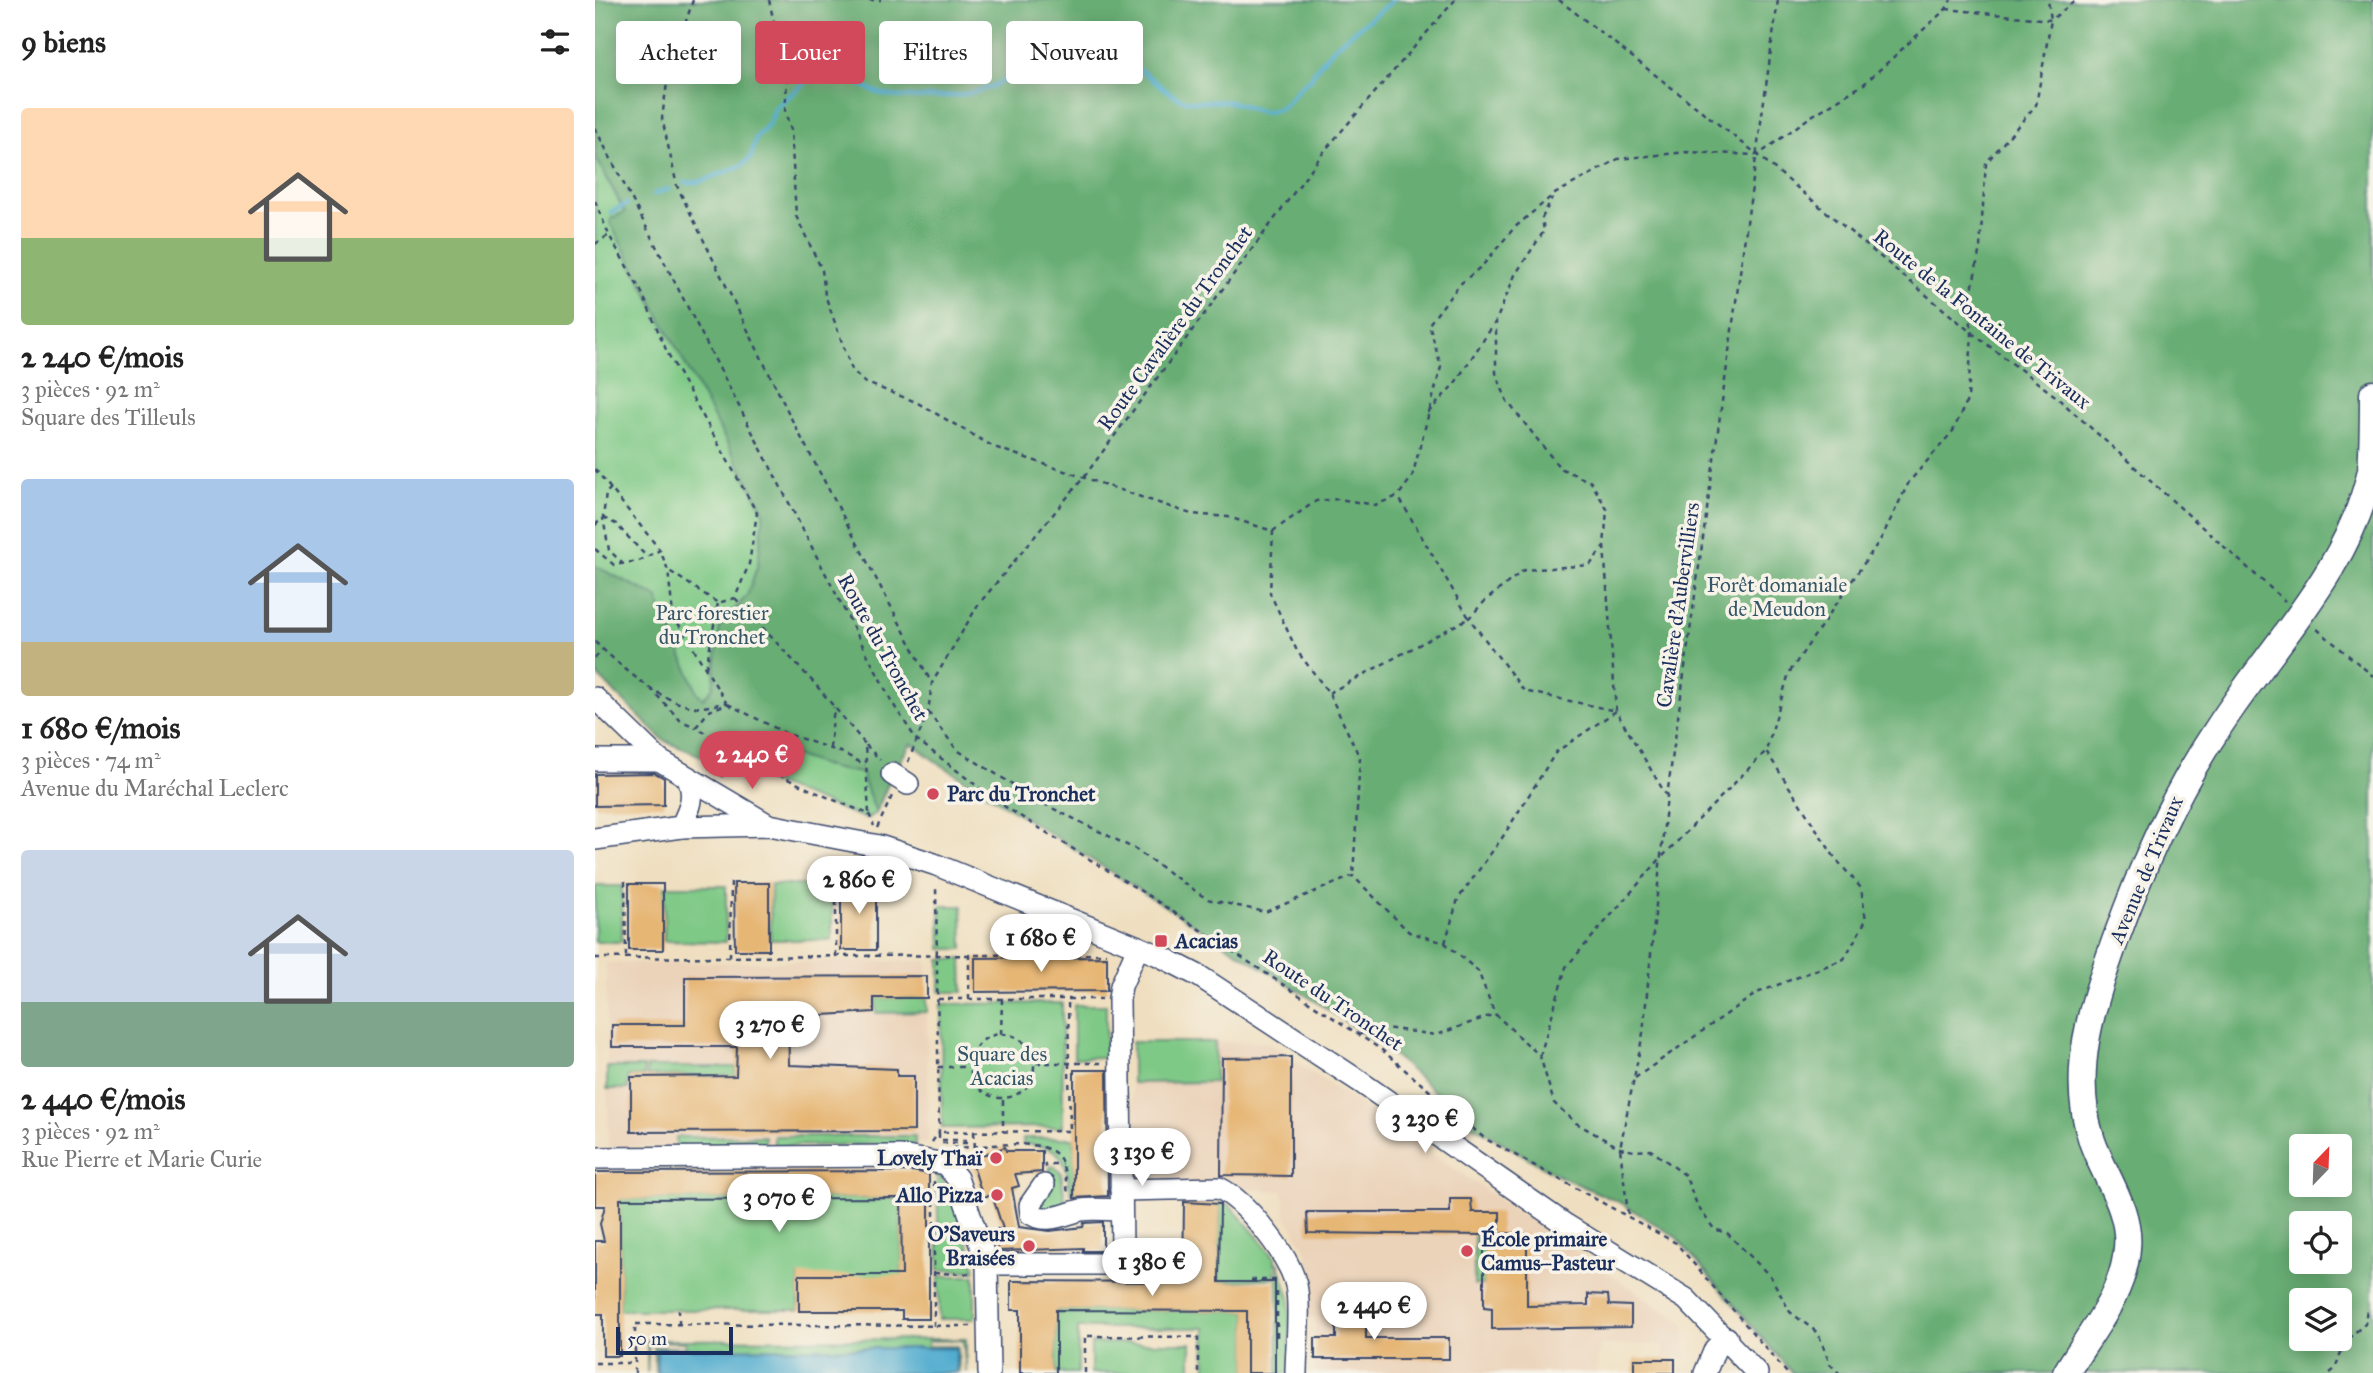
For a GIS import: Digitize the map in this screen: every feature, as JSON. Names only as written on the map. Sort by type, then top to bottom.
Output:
[{"type":"main road","name":"Avenue de Trivaux","points":[[2066,1373],[2118,1285],[2128,1246],[2125,1220],[2092,1142],[2083,1098],[2084,1045],[2103,975],[2147,857],[2177,794],[2238,698],[2337,562],[2357,520],[2372,467],[2373,394]]},
{"type":"street","points":[[595,698],[659,760],[769,825]]},
{"type":"street","points":[[595,760],[659,760]]},
{"type":"street","points":[[681,827],[690,809],[693,790],[688,779]]},
{"type":"street","points":[[595,839],[681,827],[769,825],[879,846],[934,864],[1138,947],[1199,976],[1347,1073],[1566,1225],[1686,1299],[1727,1338],[1757,1373]]},
{"type":"street","points":[[988,1269],[1105,1264],[1116,1260],[1122,1250],[1120,992],[1138,947]]},
{"type":"street","points":[[595,1158],[888,1156],[939,1151],[954,1172],[988,1269],[989,1373]]},
{"type":"street","points":[[1044,1175],[1030,1205],[1031,1214],[1059,1218],[1121,1200],[1219,1188],[1231,1194],[1277,1248],[1296,1285],[1296,1373]]},
{"type":"street","points":[[1705,1373],[1715,1349],[1727,1338]]},
{"type":"path","points":[[693,0],[668,76],[662,118],[677,186],[793,422],[932,683],[928,712],[910,758]]},
{"type":"path","points":[[769,0],[779,45],[788,64],[785,112],[791,130],[796,216],[822,270],[825,295],[852,370],[865,382],[916,402],[994,447],[1191,514],[1228,517],[1273,531]]},
{"type":"path","points":[[849,0],[881,0]]},
{"type":"path","name":"Route Cavalière du Tronchet","points":[[932,683],[978,605],[1084,477],[1326,149],[1455,0]]},
{"type":"path","name":"Route de la Fontaine de Trivaux","points":[[1559,0],[1758,155],[1972,333],[2054,395],[2373,676]]},
{"type":"path","name":"Cavalière d'Aubervilliers","points":[[1628,1214],[1620,1148],[1643,1033],[1667,796],[1778,0]]},
{"type":"path","points":[[1273,531],[1316,501],[1339,499],[1375,505],[1398,496],[1412,477],[1441,367],[1429,324],[1459,285],[1483,265],[1514,228],[1553,195],[1618,159],[1686,152],[1758,155],[1810,117],[1864,84],[1946,9],[1951,0]]},
{"type":"path","points":[[1540,1056],[1566,967],[1660,859],[1766,751],[1789,673],[1882,537],[1909,482],[1953,431],[1968,398],[1972,333],[1969,307],[1980,247],[1986,163],[2036,105],[2051,20],[2048,0]]},
{"type":"path","points":[[1946,9],[2051,20],[2076,0]]},
{"type":"path","name":"Route du Tronchet","points":[[595,128],[893,704],[916,739],[999,803],[1149,896],[1382,1050],[1484,1138],[1550,1176],[1628,1214],[1676,1243],[1787,1373]]},
{"type":"path","points":[[1428,414],[1455,383],[1496,321],[1515,275],[1544,231],[1542,218],[1553,195]]},
{"type":"path","points":[[595,201],[609,235],[642,293],[667,352],[757,513],[749,564],[735,598]]},
{"type":"path","points":[[595,244],[609,235]]},
{"type":"path","points":[[1496,321],[1496,373],[1507,401],[1560,468],[1591,482],[1607,509],[1604,546],[1616,711],[1667,796]]},
{"type":"path","points":[[595,469],[660,550],[668,570],[673,615],[727,704]]},
{"type":"path","points":[[611,488],[606,493],[603,518],[609,550],[622,563]]},
{"type":"path","points":[[1398,496],[1469,618],[1524,691],[1616,711]]},
{"type":"path","points":[[595,526],[603,518]]},
{"type":"path","points":[[603,518],[616,524],[646,555]]},
{"type":"path","points":[[1273,531],[1271,593],[1297,651],[1329,693],[1360,758],[1353,876],[1409,932],[1445,943],[1478,971],[1495,1014],[1540,1056],[1554,1103],[1576,1123],[1620,1148],[1634,1152],[1651,1150],[1685,1175],[1698,1207],[1714,1229],[1727,1233],[1771,1277],[1790,1312],[1818,1333],[1830,1364],[1839,1373]]},
{"type":"path","points":[[1329,693],[1469,618],[1524,570],[1590,565],[1604,546]]},
{"type":"path","points":[[595,549],[614,565],[639,561],[660,550]]},
{"type":"path","points":[[603,553],[609,550]]},
{"type":"path","points":[[668,570],[718,603],[735,598]]},
{"type":"path","points":[[735,598],[865,744],[900,779]]},
{"type":"path","points":[[706,668],[718,603]]},
{"type":"path","points":[[595,642],[658,692],[694,707],[727,704],[785,733],[830,748],[866,765]]},
{"type":"path","points":[[595,658],[603,649]]},
{"type":"path","points":[[645,683],[681,721],[696,727],[734,752],[810,788],[819,795],[870,815],[865,744]]},
{"type":"path","points":[[696,727],[709,710],[727,704]]},
{"type":"path","points":[[830,748],[834,707]]},
{"type":"path","points":[[1445,943],[1458,899],[1502,838],[1556,752],[1616,711]]},
{"type":"path","points":[[928,712],[957,750],[1048,806],[1135,849],[1207,899],[1265,912],[1353,876]]},
{"type":"path","points":[[1634,1078],[1757,993],[1844,959],[1866,920],[1861,888],[1835,858],[1766,751]]},
{"type":"path","points":[[727,766],[734,752]]},
{"type":"path","points":[[934,864],[928,879],[936,882],[939,1140],[968,1140],[968,1143],[939,1151]]},
{"type":"path","points":[[836,880],[836,956]]},
{"type":"path","points":[[625,881],[626,958]]},
{"type":"path","points":[[730,957],[731,881]]},
{"type":"path","points":[[595,958],[1107,954]]},
{"type":"path","points":[[969,955],[969,999]]},
{"type":"path","points":[[938,999],[1108,999]]},
{"type":"path","points":[[932,1138],[939,1132],[1070,1131],[1068,999]]},
{"type":"path","points":[[1001,1034],[1002,1000]]},
{"type":"path","points":[[1359,1035],[1386,1028],[1436,1035],[1495,1014]]},
{"type":"path","points":[[1001,1034],[1023,1041],[1030,1049],[1034,1063],[1030,1082],[1023,1090],[1003,1098],[983,1093],[976,1086],[970,1067],[975,1047],[982,1040],[1001,1034]]},
{"type":"path","points":[[1034,1063],[1120,1063]]},
{"type":"path","points":[[938,1066],[970,1067]]},
{"type":"path","points":[[1003,1098],[1003,1132]]},
{"type":"path","points":[[974,1132],[975,1148]]},
{"type":"path","points":[[939,1151],[1005,1144],[1051,1149],[1062,1164],[1071,1207],[1082,1210]]},
{"type":"path","points":[[934,1326],[934,1172],[939,1151]]},
{"type":"path","points":[[1044,1175],[1062,1164]]},
{"type":"path","points":[[934,1273],[988,1269]]},
{"type":"path","points":[[1251,1280],[1277,1280],[1277,1354]]},
{"type":"path","points":[[2330,1373],[2335,1369],[2345,1341],[2365,1324],[2367,1309]]},
{"type":"path","points":[[679,1310],[679,1324]]},
{"type":"path","points":[[635,1373],[635,1324],[988,1326]]},
{"type":"path","points":[[1085,1373],[1084,1336],[1198,1337],[1198,1373]]},
{"type":"path","points":[[595,1363],[635,1363]]},
{"type":"shaded area","points":[[927,961],[928,1143],[608,1147],[606,963]]},
{"type":"shaded area","points":[[1132,1042],[1267,1042],[1684,1324],[1686,1358],[1664,1358],[1663,1345],[1600,1345],[1596,1373],[1315,1373],[1315,1318],[1308,1317],[1307,1252],[1286,1215],[1283,1191],[1141,1183],[1132,1174]]},
{"type":"green space","name":"Forêt domaniale de Meudon","points":[[595,0],[2373,0],[2373,1373],[1792,1373],[1676,1237],[1621,1203],[1559,1176],[1472,1125],[1397,1058],[1326,1008],[935,761],[911,743],[892,774],[876,813],[861,773],[835,769],[751,741],[730,768],[663,740],[595,673],[595,566],[657,597],[697,692],[703,699],[713,687],[720,625],[747,596],[758,564],[764,512],[610,223],[612,218],[625,212],[595,155]]},
{"type":"green space","name":"Parc forestier du Tronchet","points":[[595,155],[735,424],[911,743],[892,774],[876,813],[866,819],[668,743],[595,673]]},
{"type":"green space","points":[[771,885],[832,885],[832,940],[770,940]]},
{"type":"green space","points":[[595,886],[622,886],[622,942],[595,942]]},
{"type":"green space","points":[[665,886],[726,886],[726,942],[664,941]]},
{"type":"green space","points":[[940,906],[962,906],[963,949],[941,949]]},
{"type":"green space","points":[[940,959],[962,959],[963,992],[940,992]]},
{"type":"green space","points":[[876,998],[927,998],[927,1012],[876,1013]]},
{"type":"green space","name":"Square des Acacias","points":[[1062,1003],[1063,1127],[942,1128],[941,1004]]},
{"type":"green space","points":[[1074,1005],[1106,1005],[1106,1057],[1074,1058]]},
{"type":"green space","points":[[1132,1042],[1215,1042],[1215,1082],[1132,1083]]},
{"type":"green space","points":[[607,1067],[644,1067],[644,1076],[628,1077],[628,1089],[607,1089]]},
{"type":"green space","points":[[647,1067],[736,1067],[736,1076],[647,1076]]},
{"type":"green space","points":[[765,1136],[765,1146],[676,1147],[676,1137]]},
{"type":"green space","points":[[774,1136],[915,1136],[915,1144],[774,1146]]},
{"type":"green space","points":[[1023,1138],[1074,1138],[1074,1194],[1071,1194],[1067,1171],[1060,1156],[1047,1147],[1023,1144]]},
{"type":"green space","points":[[1054,1166],[1061,1172],[1066,1208],[1042,1213],[1039,1201],[1050,1182],[1050,1167]]},
{"type":"green space","points":[[937,1173],[954,1203],[975,1271],[939,1270]]},
{"type":"green space","points":[[901,1198],[902,1276],[799,1276],[799,1310],[620,1310],[620,1199]]},
{"type":"green space","points":[[1220,1202],[1231,1206],[1275,1257],[1275,1278],[1219,1282]]},
{"type":"green space","points":[[1474,1234],[1484,1235],[1484,1285],[1474,1285]]},
{"type":"green space","points":[[1278,1262],[1290,1298],[1290,1373],[1278,1373]]},
{"type":"green space","points":[[939,1276],[975,1276],[975,1319],[939,1319]]},
{"type":"green space","points":[[1056,1310],[1247,1311],[1247,1373],[1206,1373],[1205,1328],[1078,1328],[1078,1373],[1056,1373]]},
{"type":"green space","points":[[966,1339],[966,1373],[963,1340],[928,1341],[928,1346],[958,1346],[959,1373],[955,1348],[657,1349],[655,1373],[654,1347],[686,1347],[685,1342],[649,1342],[647,1373],[647,1340]]},
{"type":"green space","points":[[1091,1343],[1191,1343],[1191,1373],[1091,1373]]},
{"type":"water","points":[[956,1348],[956,1373],[657,1373],[657,1349]]},
{"type":"building","points":[[655,773],[664,778],[664,805],[595,806],[595,774]]},
{"type":"building","points":[[841,882],[876,882],[876,950],[841,950]]},
{"type":"building","points":[[734,883],[769,883],[769,950],[735,950]]},
{"type":"building","points":[[629,884],[663,884],[663,950],[629,950]]},
{"type":"building","points":[[1107,957],[1107,991],[975,992],[975,958]]},
{"type":"building","points":[[927,976],[927,998],[874,998],[874,1012],[788,1017],[789,1065],[897,1069],[897,1076],[914,1076],[914,1131],[631,1132],[631,1077],[736,1076],[737,1047],[612,1047],[612,1025],[685,1025],[685,977]]},
{"type":"building","points":[[1291,1057],[1291,1176],[1221,1175],[1222,1058]]},
{"type":"building","points":[[1074,1070],[1107,1070],[1108,1196],[1074,1198]]},
{"type":"building","points":[[1005,1147],[1006,1151],[1042,1151],[1042,1172],[1015,1174],[1019,1186],[1012,1188],[1019,1227],[1050,1231],[1083,1227],[1084,1223],[1103,1222],[1103,1251],[1083,1251],[1083,1248],[998,1251],[997,1229],[1003,1229],[992,1195],[983,1197],[971,1159]]},
{"type":"building","points":[[912,1171],[929,1174],[929,1319],[902,1319],[902,1311],[799,1311],[799,1275],[902,1275],[901,1198],[620,1199],[620,1356],[603,1356],[603,1314],[595,1314],[595,1241],[604,1241],[600,1224],[605,1206],[595,1206],[595,1172]]},
{"type":"building","points":[[1450,1199],[1471,1199],[1472,1212],[1500,1212],[1500,1233],[1527,1234],[1527,1306],[1588,1305],[1588,1294],[1608,1295],[1609,1305],[1631,1306],[1631,1327],[1492,1329],[1492,1308],[1484,1307],[1484,1235],[1308,1233],[1307,1212],[1450,1212]]},
{"type":"building","points":[[1184,1202],[1220,1204],[1219,1282],[1275,1282],[1275,1373],[1247,1373],[1247,1311],[1056,1310],[1056,1373],[1020,1373],[1020,1310],[1011,1310],[1011,1281],[1183,1282]]},
{"type":"building","points":[[1336,1306],[1366,1306],[1366,1338],[1449,1338],[1449,1359],[1315,1359],[1315,1338],[1336,1338]]},
{"type":"building","points":[[1634,1359],[1675,1359],[1675,1373],[1634,1373]]},
{"type":"waterway","points":[[685,183],[700,182],[741,166],[751,157],[756,138],[769,124],[776,107],[821,69],[837,73],[879,93],[915,97],[943,96],[992,87],[1056,55],[1083,53],[1133,66],[1181,99],[1194,102],[1228,102],[1264,111],[1275,110],[1310,80],[1337,45],[1393,0]]},
{"type":"waterway","points":[[654,194],[668,189]]},
{"type":"waterway","points":[[611,212],[627,204]]},
{"type":"place","name":"Parc du Tronchet","points":[[933,794]]},
{"type":"place","name":"Acacias","points":[[1161,941]]},
{"type":"place","name":"Lovely Thaï","points":[[996,1158]]},
{"type":"place","name":"Allo Pizza","points":[[997,1195]]},
{"type":"place","name":"O'Saveurs Braisées","points":[[1029,1246]]},
{"type":"place","name":"École primaire Camus–Pasteur","points":[[1467,1251]]}]
